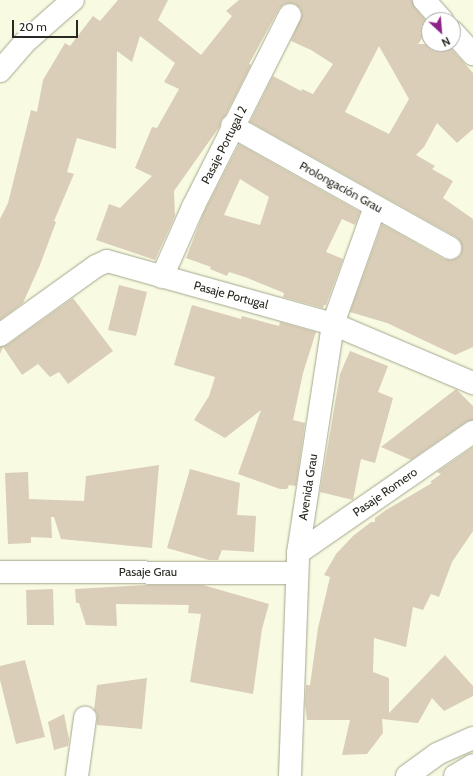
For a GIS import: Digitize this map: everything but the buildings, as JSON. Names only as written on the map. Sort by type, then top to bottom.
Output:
[{"type":"street","points":[[0,71],[24,44],[73,0]]},
{"type":"street","points":[[424,0],[435,12]]},
{"type":"street","name":"Pasaje Portugal 2","points":[[162,277],[193,207],[232,126],[290,15]]},
{"type":"street","points":[[461,41],[473,54]]},
{"type":"street","name":"Prolongación Grau","points":[[232,126],[450,248]]},
{"type":"street","name":"Avenida Grau","points":[[290,776],[297,563],[334,324],[375,207]]},
{"type":"street","name":"Pasaje Portugal","points":[[0,335],[96,266],[107,261],[334,324],[473,383]]},
{"type":"street","name":"Pasaje Romero","points":[[297,563],[473,432]]},
{"type":"street","name":"Pasaje Grau","points":[[0,572],[297,563]]},
{"type":"street","points":[[77,776],[85,718]]},
{"type":"street","points":[[406,776],[437,754],[473,738]]},
{"type":"street","points":[[456,776],[473,765]]}]
